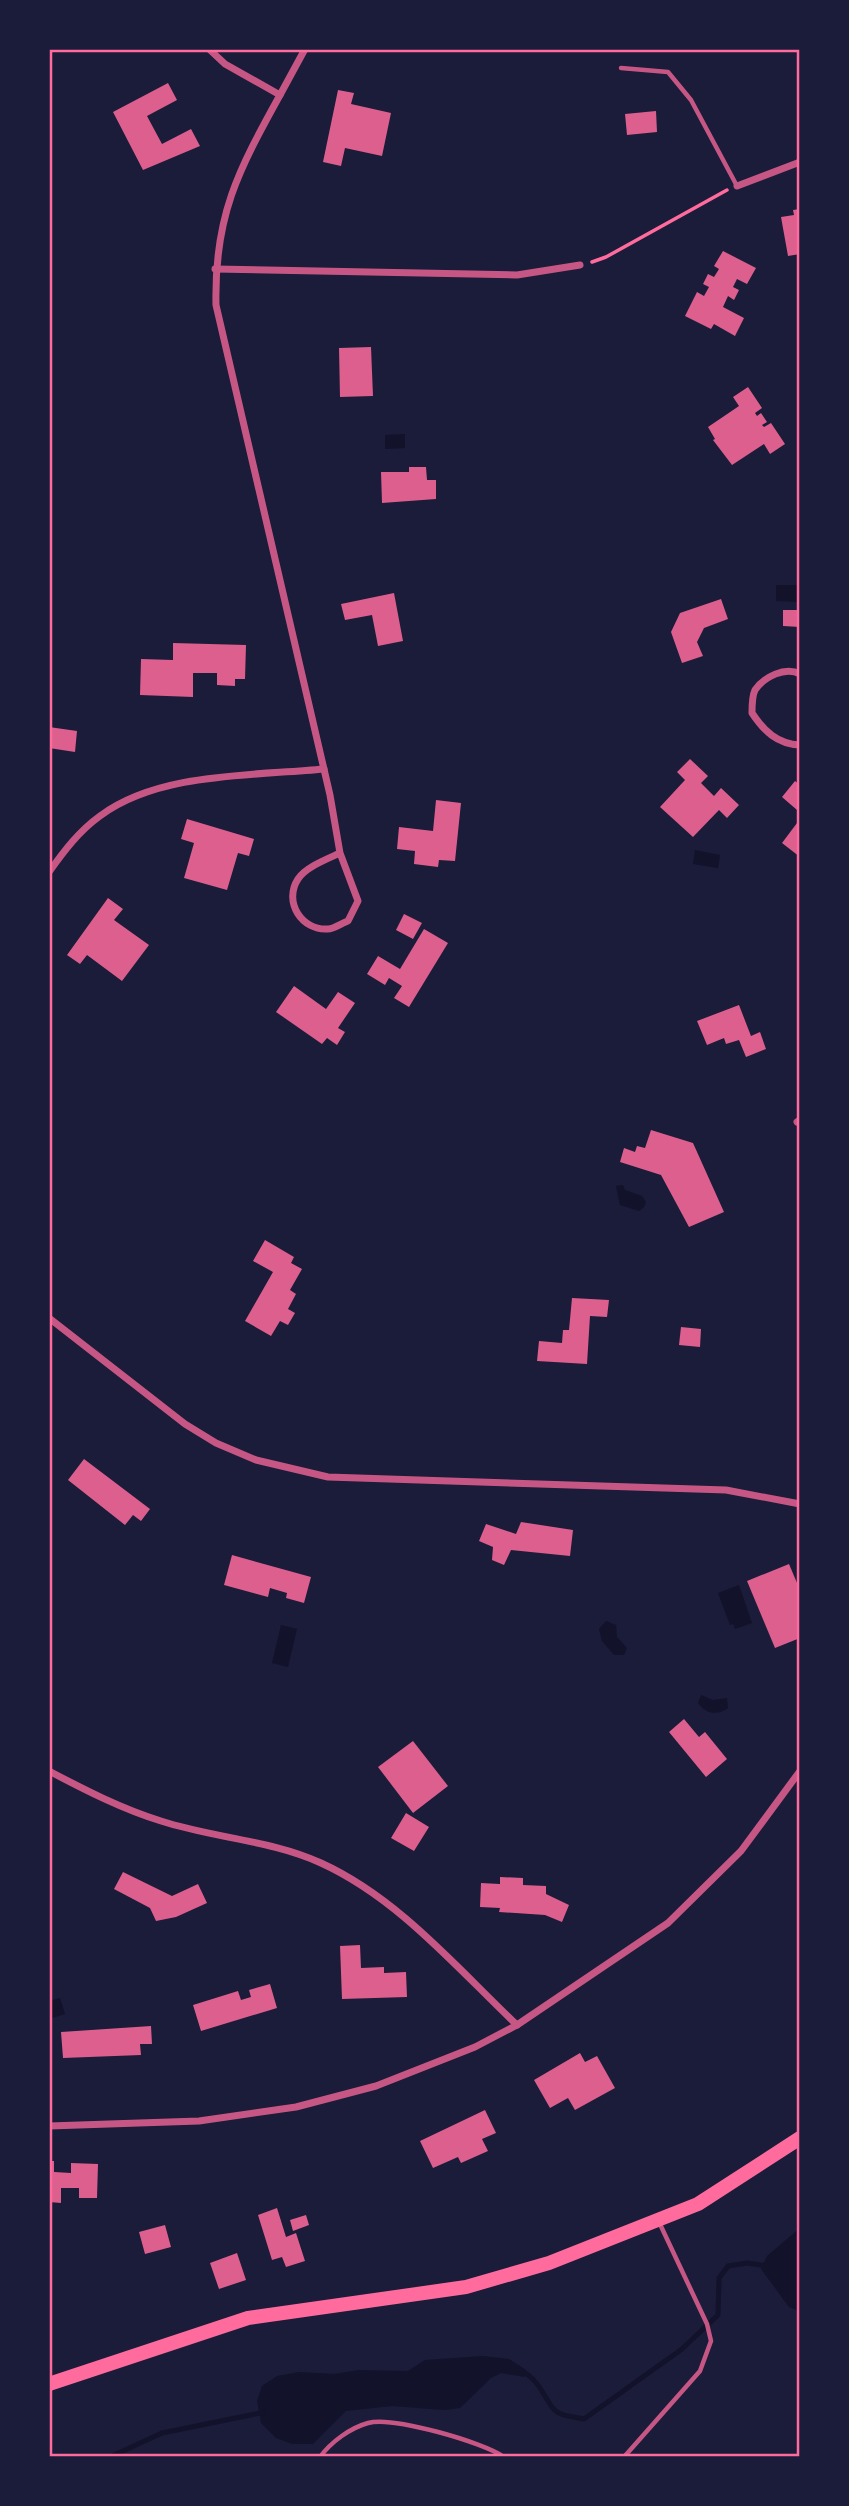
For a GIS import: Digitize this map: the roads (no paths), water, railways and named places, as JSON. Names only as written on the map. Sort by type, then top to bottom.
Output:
[{"type":"highway","points":[[49,2384],[248,2318],[466,2287],[549,2263],[698,2204],[800,2138]]},
{"type":"street","points":[[209,49],[225,64],[280,95]]},
{"type":"street","points":[[305,49],[242,163],[230,193],[220,230],[215,269],[216,305],[324,769],[340,852],[358,901],[348,921],[329,929],[310,926],[298,917],[293,898],[298,879],[340,852]]},
{"type":"street","points":[[737,186],[800,162]]},
{"type":"street","points":[[215,269],[517,275],[580,265]]},
{"type":"street","points":[[800,674],[794,671],[772,675],[754,692],[752,713],[765,732],[786,744],[800,745]]},
{"type":"street","points":[[49,872],[79,834],[99,816],[144,792],[170,784],[324,769]]},
{"type":"street","points":[[49,1318],[185,1424],[246,1456],[291,1471],[328,1477],[726,1490],[800,1504]]},
{"type":"street","points":[[49,1771],[97,1796],[160,1821],[286,1850],[348,1876],[401,1915],[517,2025]]},
{"type":"street","points":[[49,2126],[199,2121],[296,2107],[376,2087],[475,2047],[517,2025],[676,1915],[741,1852],[800,1771]]},
{"type":"lane","points":[[621,68],[668,72],[691,100],[737,186]]},
{"type":"lane","points":[[624,2457],[700,2371],[711,2341],[708,2325],[659,2221]]},
{"type":"lane","points":[[320,2457],[346,2433],[368,2423],[386,2421],[479,2443],[503,2457]]},
{"type":"waterway","points":[[520,2370],[535,2381],[556,2411],[584,2419],[682,2349],[718,2315],[719,2278],[728,2266],[747,2263],[767,2266]]},
{"type":"waterway","points":[[110,2457],[162,2433],[265,2412]]}]
